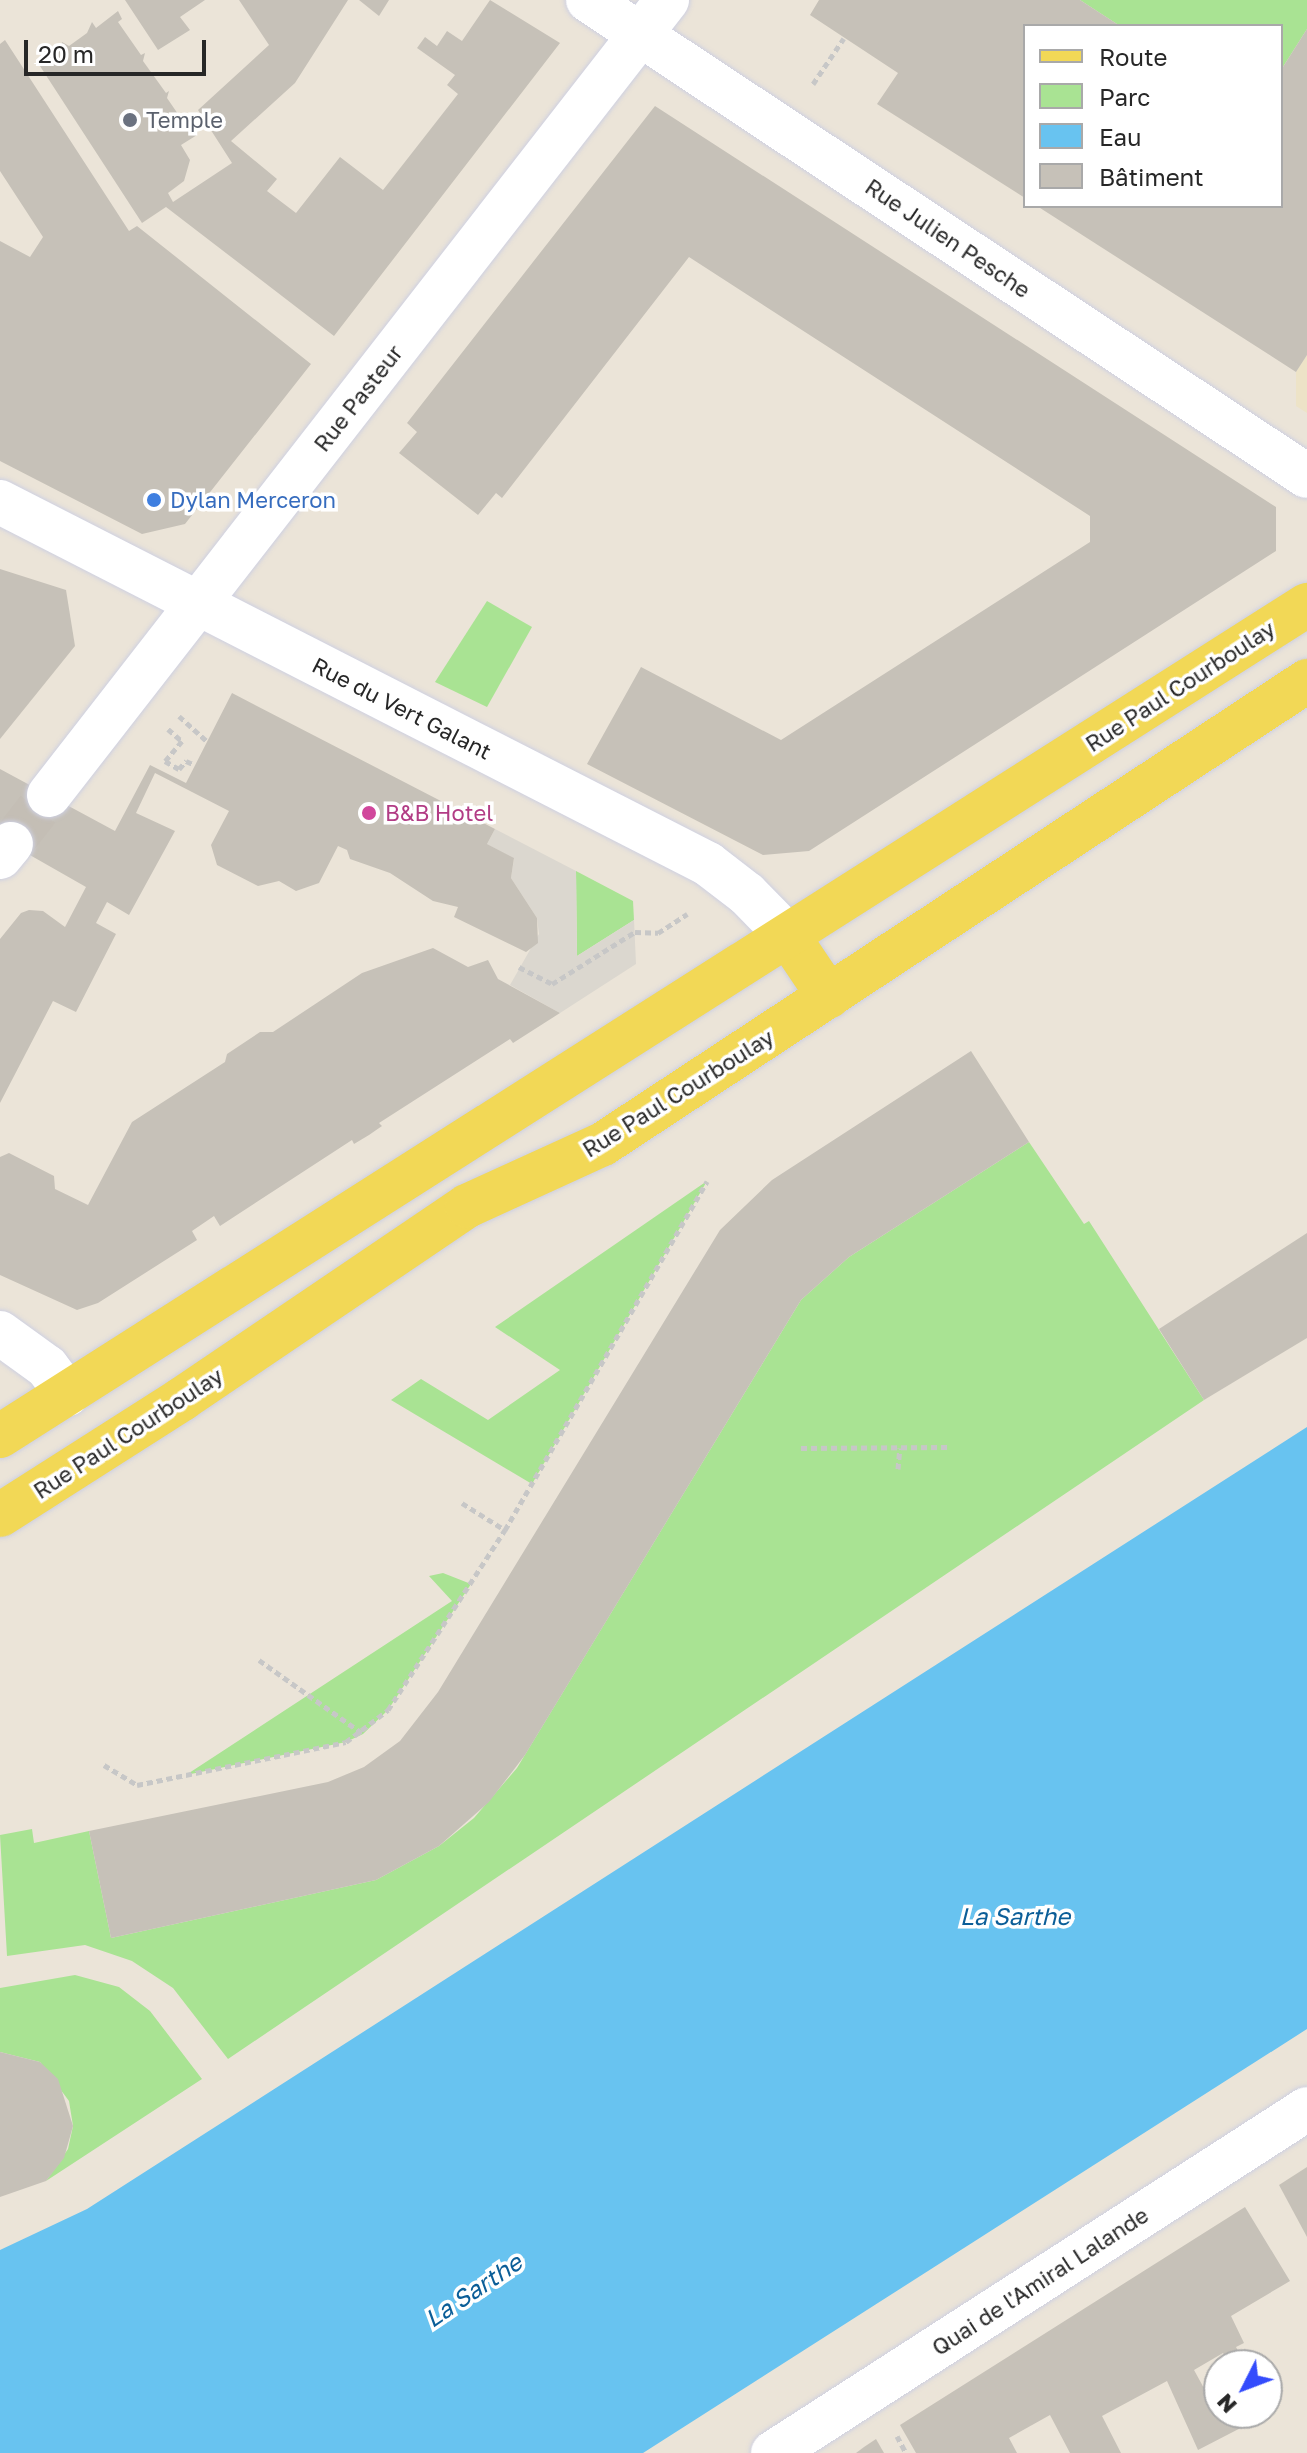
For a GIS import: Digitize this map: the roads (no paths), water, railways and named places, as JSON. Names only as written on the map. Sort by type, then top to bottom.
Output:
[{"type":"main road","name":"Rue Paul Courboulay","points":[[0,1436],[1307,605]]},
{"type":"main road","name":"Rue Paul Courboulay","points":[[0,1515],[193,1392],[467,1206],[603,1144],[1307,681]]},
{"type":"main road","points":[[788,936],[829,997]]},
{"type":"street","name":"Rue Julien Pesche","points":[[588,0],[1307,476]]},
{"type":"street","name":"Rue Pasteur","points":[[49,795],[667,0]]},
{"type":"street","name":"Rue du Vert Galant","points":[[0,502],[708,864],[747,894],[788,936]]},
{"type":"street","points":[[0,1333],[47,1367],[67,1394]]},
{"type":"street","name":"Quai de l'Amiral Lalande","points":[[773,2453],[1307,2109]]},
{"type":"water","name":"La Sarthe","points":[[1307,1427],[1307,2029],[643,2453],[0,2453],[0,2250],[87,2209]]},
{"type":"tunnel","points":[[11,844],[49,795]]},
{"type":"place","name":"Temple","points":[[130,120]]},
{"type":"place","name":"Dylan Merceron","points":[[154,500]]},
{"type":"place","name":"B&B Hotel","points":[[369,813]]}]
